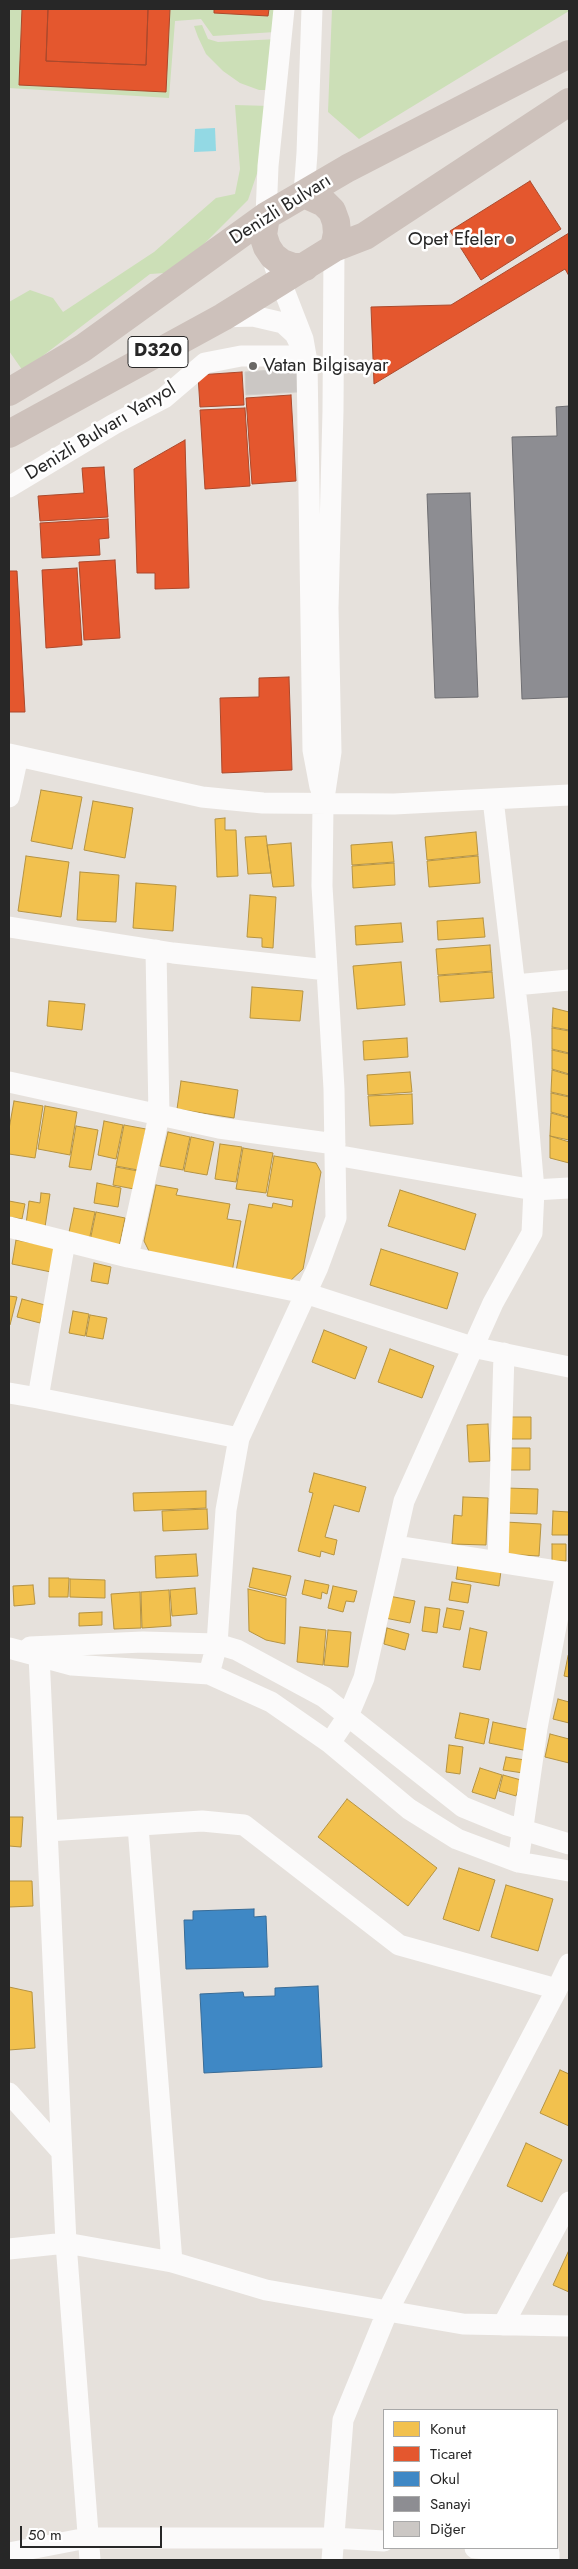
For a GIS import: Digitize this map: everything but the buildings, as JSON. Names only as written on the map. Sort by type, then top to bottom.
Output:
[{"type":"highway","name":"Denizli Bulvarı","points":[[9,392],[83,348],[266,216],[348,168],[569,54]]},
{"type":"highway","name":"D320","points":[[9,434],[223,317],[334,248],[366,236],[569,102]]},
{"type":"highway","points":[[304,194],[315,197],[332,211],[337,233],[334,248]]},
{"type":"highway","points":[[266,216],[263,235],[266,246],[282,263],[293,267],[305,267]]},
{"type":"street","points":[[266,216],[268,166],[284,9]]},
{"type":"street","points":[[304,194],[312,9]]},
{"type":"street","points":[[266,246],[303,340],[306,356],[313,750],[323,805]]},
{"type":"street","points":[[209,1674],[217,1644],[226,1510],[239,1438],[318,1267],[336,1218],[335,1150],[322,886],[323,805],[331,752],[328,608],[333,411],[334,248]]},
{"type":"street","points":[[223,317],[253,316],[284,323],[295,334],[306,356]]},
{"type":"street","name":"Denizli Bulvarı Yanyol","points":[[9,486],[114,424],[164,398],[205,362],[241,356],[306,356]]},
{"type":"street","points":[[9,797],[13,755],[202,797],[263,803],[323,805],[569,795]]},
{"type":"street","points":[[330,1743],[348,1716],[364,1678],[404,1501],[493,1303],[532,1233],[534,1190],[515,985],[493,799]]},
{"type":"street","points":[[9,927],[156,950],[327,970]]},
{"type":"street","points":[[128,1258],[159,1116],[156,950]]},
{"type":"street","points":[[515,985],[569,980]]},
{"type":"street","points":[[9,1082],[159,1116],[534,1190],[569,1188]]},
{"type":"street","points":[[9,1227],[128,1258],[305,1293],[472,1347],[569,1367]]},
{"type":"street","points":[[38,1398],[64,1241]]},
{"type":"street","points":[[498,1562],[504,1354]]},
{"type":"street","points":[[9,1393],[239,1438]]},
{"type":"street","points":[[395,1546],[568,1573],[537,1728],[518,1862]]},
{"type":"street","points":[[12,1648],[144,1642],[217,1644],[237,1650],[324,1697],[464,1807],[569,1844]]},
{"type":"street","points":[[12,1648],[72,1665],[209,1674],[272,1702],[330,1743],[409,1809],[457,1838],[518,1862],[569,1871]]},
{"type":"street","points":[[39,1655],[66,2243],[90,2560]]},
{"type":"street","points":[[48,1831],[202,1821],[244,1825],[399,1945],[557,1989]]},
{"type":"street","points":[[138,1826],[172,2262]]},
{"type":"street","points":[[332,2560],[332,2538],[343,2420],[388,2310],[569,1964]]},
{"type":"street","points":[[9,2093],[61,2151]]},
{"type":"street","points":[[503,2325],[569,2202]]},
{"type":"street","points":[[9,2249],[66,2243],[172,2262],[266,2290],[463,2324],[569,2326]]},
{"type":"street","points":[[9,2553],[87,2538],[332,2538],[383,2541]]},
{"type":"street","points":[[490,2549],[549,2553],[549,2560]]},
{"type":"green space","points":[[9,9],[278,9],[275,32],[213,36],[201,19],[175,21],[169,98],[9,88]]},
{"type":"green space","points":[[332,9],[569,9],[569,11],[359,139],[328,112]]},
{"type":"green space","points":[[202,25],[208,39],[218,42],[278,39],[272,90],[259,90],[240,83],[223,71],[206,54],[198,37],[194,26]]},
{"type":"green space","points":[[235,105],[270,106],[264,153],[248,200],[200,248],[165,273],[150,274],[23,371],[9,351],[9,302],[30,290],[53,298],[63,312],[154,252],[216,198],[235,194],[240,169]]},
{"type":"water","points":[[215,128],[216,151],[194,152],[195,129]]},
{"type":"place","name":"Opet Efeler","points":[[510,240]]},
{"type":"place","name":"Vatan Bilgisayar","points":[[253,366]]}]
